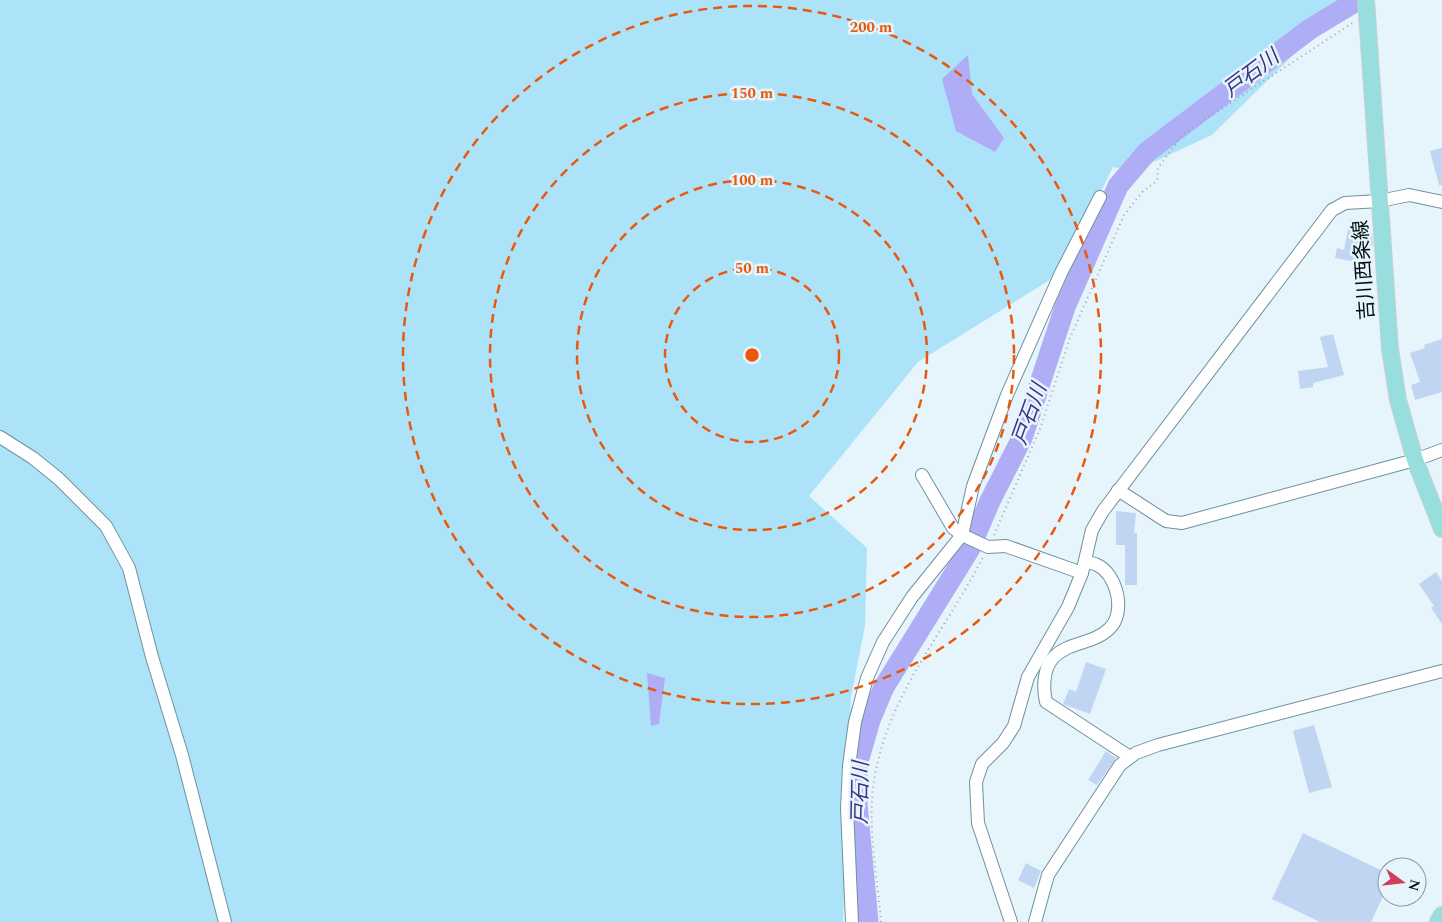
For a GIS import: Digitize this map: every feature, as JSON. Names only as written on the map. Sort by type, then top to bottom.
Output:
[{"type":"main road","name":"吉川西条線","points":[[1367,6],[1390,349],[1398,400],[1416,460],[1442,529]]},
{"type":"main road","points":[[1438,922],[1442,915]]},
{"type":"street","points":[[1011,922],[978,823],[976,782],[982,764],[1004,743],[1014,726],[1028,677],[1058,628],[1084,568],[1092,530],[1118,490],[1332,210],[1345,203],[1380,201],[1409,195],[1442,202]]},
{"type":"street","points":[[852,922],[846,808],[855,722],[867,678],[883,642],[912,598],[962,535],[974,486],[1007,395],[1057,281],[1100,197]]},
{"type":"street","points":[[0,437],[33,458],[59,478],[106,526],[129,568],[152,657],[182,755],[224,922]]},
{"type":"street","points":[[1118,490],[1166,521],[1182,523],[1416,460],[1442,450]]},
{"type":"street","points":[[922,475],[952,528],[962,535],[988,547],[1006,546],[1084,568],[1098,565],[1113,582],[1119,599],[1117,616],[1111,627],[1099,637],[1066,649],[1053,658],[1046,673],[1043,690],[1046,702],[1130,757]]},
{"type":"street","points":[[1035,922],[1048,875],[1120,765],[1130,757],[1158,745],[1442,671]]},
{"type":"path","points":[[881,922],[872,805],[874,781],[883,741],[898,701],[914,671],[964,594],[988,547],[1040,429],[1070,338],[1124,215],[1143,191],[1156,181],[1158,168],[1182,134],[1367,6]]},
{"type":"shaded area","points":[[0,0],[1339,0],[1342,7],[1212,135],[1134,171],[1113,167],[1061,273],[918,362],[809,496],[867,548],[865,626],[851,697],[843,922],[0,922]]},
{"type":"water","points":[[968,55],[972,94],[1004,138],[995,152],[956,131],[942,79]]},
{"type":"water","points":[[647,673],[665,678],[659,724],[651,726]]},
{"type":"building","points":[[1442,148],[1442,185],[1439,185],[1430,151]]},
{"type":"building","points":[[1350,219],[1365,222],[1363,232],[1372,233],[1373,246],[1370,245],[1366,264],[1335,258],[1337,248],[1344,250]]},
{"type":"building","points":[[1333,334],[1344,375],[1313,383],[1313,387],[1300,389],[1298,371],[1328,367],[1320,337]]},
{"type":"building","points":[[1442,339],[1442,392],[1415,400],[1411,385],[1420,382],[1410,353],[1425,348],[1424,345]]},
{"type":"building","points":[[1116,511],[1136,513],[1134,533],[1137,533],[1137,585],[1125,585],[1125,545],[1116,545]]},
{"type":"building","points":[[1436,572],[1442,581],[1442,624],[1431,608],[1434,606],[1419,584]]},
{"type":"building","points":[[1086,662],[1106,669],[1090,714],[1063,704],[1069,689],[1076,692]]},
{"type":"building","points":[[1314,725],[1332,787],[1309,793],[1293,731]]},
{"type":"building","points":[[1106,751],[1116,758],[1097,785],[1088,780]]},
{"type":"building","points":[[1303,833],[1377,868],[1378,907],[1371,922],[1320,922],[1272,899]]},
{"type":"building","points":[[1026,863],[1041,871],[1034,888],[1018,880]]},
{"type":"waterway","name":"戸石川","points":[[868,922],[857,804],[857,765],[870,720],[884,687],[969,550],[990,501],[1022,438],[1065,307],[1118,186],[1147,152],[1310,29],[1358,0]]}]
